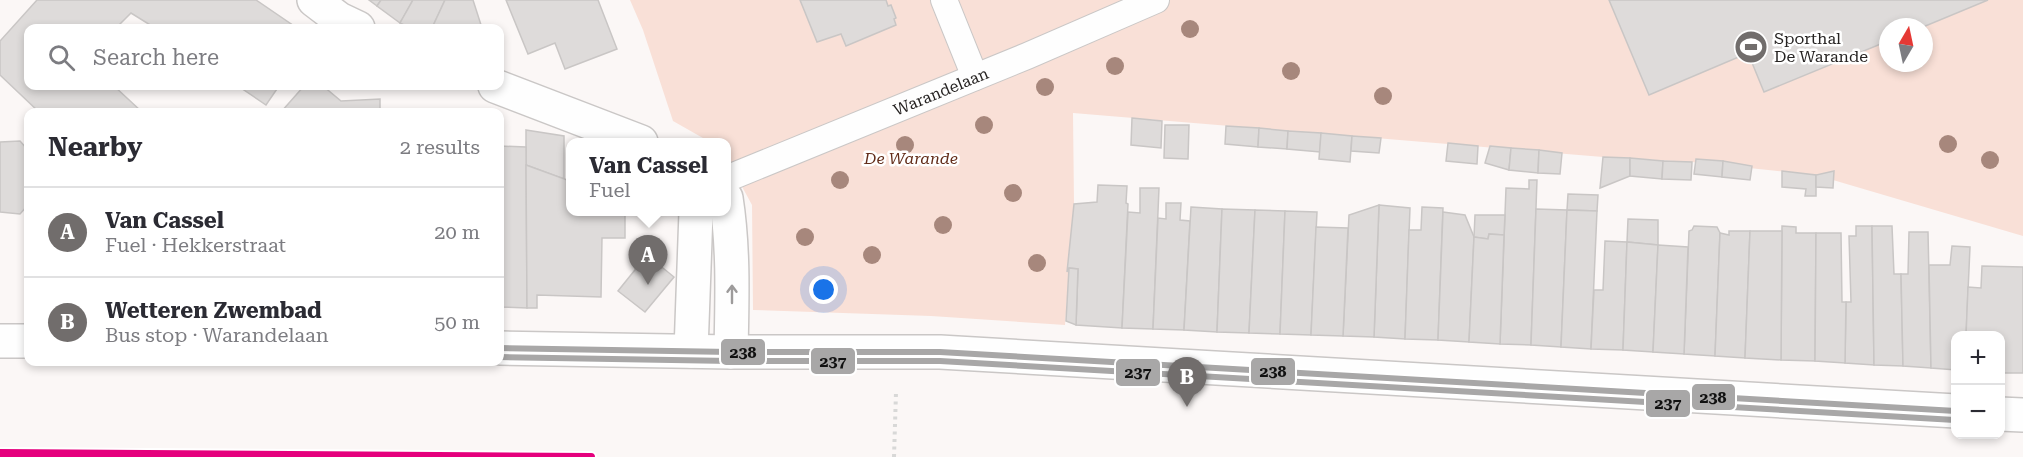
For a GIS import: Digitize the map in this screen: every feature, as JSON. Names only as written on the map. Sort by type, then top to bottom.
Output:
[{"type":"main road","points":[[314,0],[350,24]]},
{"type":"main road","points":[[504,89],[631,138]]},
{"type":"main road","points":[[691,351],[696,216]]},
{"type":"main road","points":[[729,216],[732,258],[731,352]]},
{"type":"main road","points":[[0,341],[24,341]]},
{"type":"main road","points":[[504,348],[731,352],[940,352],[1951,411]]},
{"type":"main road","points":[[2005,414],[2023,415]]},
{"type":"lane","points":[[945,0],[975,77]]},
{"type":"lane","name":"Warandelaan","points":[[731,177],[1156,0]]},
{"type":"path","points":[[894,457],[896,395]]},
{"type":"green space","name":"De Warande","points":[[630,0],[2023,0],[2023,236],[1816,175],[1692,162],[1603,157],[1073,113],[1074,204],[1065,325],[931,316],[753,310],[752,205],[731,166],[731,138],[703,138],[673,121],[643,30]]},
{"type":"building","points":[[37,0],[256,0],[291,24],[149,24],[131,13],[120,24],[24,24],[24,90],[118,90],[138,108],[35,108],[0,75],[0,41]]},
{"type":"building","points":[[369,0],[381,0],[377,6]]},
{"type":"building","points":[[381,0],[413,0],[400,23],[377,6]]},
{"type":"building","points":[[413,0],[445,0],[434,24],[400,23]]},
{"type":"building","points":[[445,0],[473,0],[481,24],[434,24]]},
{"type":"building","points":[[506,0],[598,0],[617,49],[565,69],[555,43],[528,54]]},
{"type":"building","points":[[800,0],[886,0],[888,6],[891,5],[896,25],[846,46],[841,34],[817,42]]},
{"type":"building","name":"Sporthal De Warande","points":[[1609,0],[1988,0],[1933,23],[1933,18],[1879,18],[1879,45],[1764,92],[1748,53],[1649,95]]},
{"type":"building","points":[[244,90],[276,90],[266,105]]},
{"type":"building","points":[[300,90],[328,90],[341,101],[380,99],[380,108],[285,108]]},
{"type":"building","points":[[1132,118],[1162,121],[1161,148],[1131,145]]},
{"type":"building","points":[[1165,125],[1189,125],[1188,159],[1164,158]]},
{"type":"building","points":[[1226,126],[1259,128],[1258,147],[1225,144]]},
{"type":"building","points":[[1259,128],[1288,131],[1287,149],[1258,147]]},
{"type":"building","points":[[526,130],[564,136],[564,179],[526,165]]},
{"type":"building","points":[[1288,131],[1321,133],[1320,152],[1287,149]]},
{"type":"building","points":[[1321,133],[1352,136],[1350,162],[1319,159]]},
{"type":"building","points":[[1352,136],[1381,138],[1379,153],[1351,151]]},
{"type":"building","points":[[20,141],[24,146],[24,210],[20,214],[0,212],[0,142]]},
{"type":"building","points":[[1448,143],[1478,146],[1477,164],[1446,161]]},
{"type":"building","points":[[504,146],[526,147],[527,308],[504,307]]},
{"type":"building","points":[[1490,146],[1511,148],[1509,170],[1485,163]]},
{"type":"building","points":[[1511,148],[1539,150],[1538,173],[1509,170]]},
{"type":"building","points":[[1539,150],[1562,153],[1560,174],[1538,173]]},
{"type":"building","points":[[1603,157],[1630,158],[1630,176],[1600,188]]},
{"type":"building","points":[[1630,158],[1663,161],[1662,179],[1630,176]]},
{"type":"building","points":[[1696,159],[1723,161],[1722,177],[1694,174]]},
{"type":"building","points":[[1663,161],[1692,162],[1691,180],[1662,179]]},
{"type":"building","points":[[1723,161],[1752,166],[1750,180],[1722,177]]},
{"type":"building","points":[[526,165],[566,180],[566,216],[625,216],[625,238],[602,238],[601,297],[537,295],[537,308],[527,308]]},
{"type":"building","points":[[1782,171],[1816,175],[1816,196],[1805,196],[1806,189],[1782,187]]},
{"type":"building","points":[[1834,171],[1833,188],[1816,187],[1816,175]]},
{"type":"building","points":[[1529,180],[1537,180],[1531,345],[1500,344],[1506,188],[1529,189]]},
{"type":"building","points":[[1098,185],[1127,186],[1122,328],[1076,325],[1078,269],[1069,268],[1067,272],[1074,204],[1097,202]]},
{"type":"building","points":[[1140,188],[1159,188],[1153,329],[1122,328],[1128,212],[1140,213]]},
{"type":"building","points":[[1568,194],[1598,195],[1597,211],[1567,210]]},
{"type":"building","points":[[1166,203],[1181,203],[1180,220],[1190,221],[1184,330],[1153,329],[1158,218],[1166,219]]},
{"type":"building","points":[[1379,205],[1410,208],[1405,339],[1374,337]]},
{"type":"building","points":[[1379,205],[1374,337],[1343,336],[1349,215]]},
{"type":"building","points":[[1191,207],[1222,209],[1217,332],[1184,330]]},
{"type":"building","points":[[1422,207],[1443,208],[1438,340],[1405,339],[1409,230],[1421,230]]},
{"type":"building","points":[[1222,209],[1255,210],[1249,333],[1217,332]]},
{"type":"building","points":[[1536,209],[1567,210],[1561,347],[1531,345]]},
{"type":"building","points":[[1255,210],[1285,211],[1280,334],[1249,333]]},
{"type":"building","points":[[1567,210],[1597,211],[1591,349],[1561,347]]},
{"type":"building","points":[[1285,211],[1317,212],[1311,335],[1280,334]]},
{"type":"building","points":[[1443,212],[1465,215],[1474,237],[1469,342],[1438,340]]},
{"type":"building","points":[[1475,215],[1505,215],[1504,235],[1489,234],[1488,239],[1474,237]]},
{"type":"building","points":[[1628,219],[1658,220],[1658,245],[1627,242]]},
{"type":"building","points":[[1694,226],[1717,227],[1720,233],[1715,356],[1684,354],[1689,231]]},
{"type":"building","points":[[1782,226],[1796,227],[1796,233],[1816,233],[1815,361],[1781,360]]},
{"type":"building","points":[[1856,226],[1872,226],[1874,365],[1845,363],[1846,302],[1851,302],[1849,236],[1856,236]]},
{"type":"building","points":[[1872,226],[1892,226],[1894,274],[1901,274],[1903,366],[1874,365]]},
{"type":"building","points":[[1316,227],[1348,228],[1343,336],[1311,335]]},
{"type":"building","points":[[1729,231],[1750,231],[1745,358],[1715,356],[1720,233],[1729,235]]},
{"type":"building","points":[[1750,231],[1782,231],[1781,360],[1745,358]]},
{"type":"building","points":[[1909,232],[1928,232],[1931,368],[1903,366],[1901,274],[1908,274]]},
{"type":"building","points":[[1816,233],[1841,233],[1842,302],[1846,302],[1845,363],[1815,361]]},
{"type":"building","points":[[1489,234],[1504,235],[1500,344],[1469,342],[1474,237],[1488,239]]},
{"type":"building","points":[[1605,241],[1627,242],[1623,350],[1591,349],[1594,290],[1603,290]]},
{"type":"building","points":[[1627,242],[1658,245],[1653,352],[1623,350]]},
{"type":"building","points":[[1658,245],[1688,247],[1684,354],[1653,352]]},
{"type":"building","points":[[1952,246],[1970,247],[1966,331],[1951,331],[1951,370],[1931,368],[1929,265],[1950,265]]},
{"type":"building","points":[[647,255],[674,277],[645,312],[618,291]]},
{"type":"building","points":[[1982,266],[2023,267],[2023,373],[2005,373],[2005,331],[1966,331],[1968,287],[1981,288]]},
{"type":"building","points":[[1069,268],[1078,269],[1076,325],[1066,321]]},
{"type":"transit line","name":"238","points":[[504,348],[731,352],[940,352],[1951,411]]},
{"type":"transit line","name":"237","points":[[504,357],[731,361],[940,361],[1951,420]]},
{"type":"transit line","points":[[0,453],[591,457]]},
{"type":"place","name":"Sporthal De Warande","points":[[1751,47]]},
{"type":"place","name":"Van Cassel","points":[[648,285]]},
{"type":"place","name":"Wetteren Zwembad","points":[[1187,407]]}]
